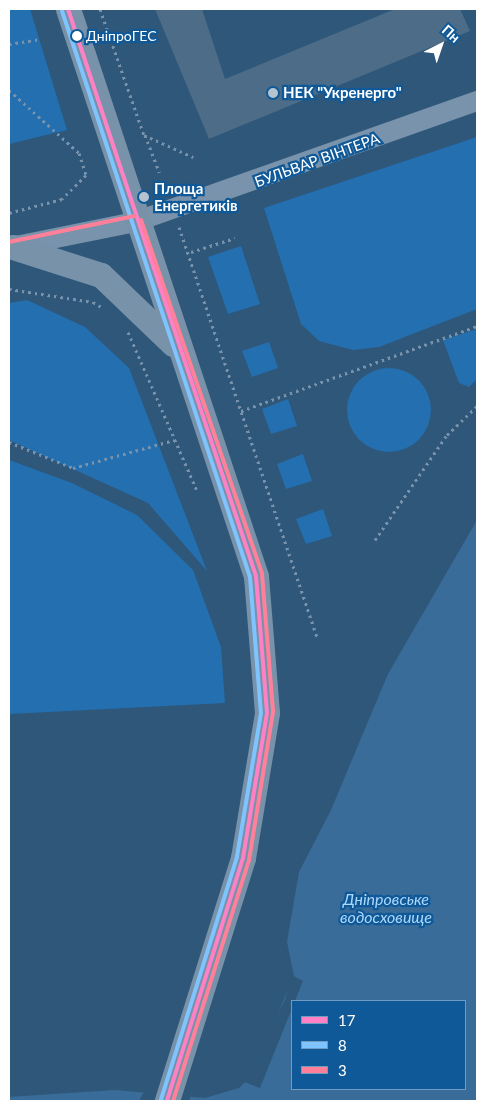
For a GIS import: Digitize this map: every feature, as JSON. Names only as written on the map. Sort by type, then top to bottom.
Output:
[{"type":"main road","points":[[68,9],[135,222],[256,576],[267,713],[243,858],[181,1070],[168,1101]]},
{"type":"main road","points":[[11,247],[100,275],[139,307],[180,352]]},
{"type":"street","name":"БУЛЬВАР ВІНТЕРА","points":[[11,247],[135,222],[477,101]]},
{"type":"path","points":[[100,9],[144,135],[159,172]]},
{"type":"path","points":[[9,44],[40,39]]},
{"type":"path","points":[[9,90],[79,153],[86,175],[62,199],[9,213]]},
{"type":"path","points":[[144,135],[193,157]]},
{"type":"path","points":[[176,219],[191,252],[241,411],[317,638]]},
{"type":"path","points":[[191,252],[235,238]]},
{"type":"path","points":[[9,289],[93,302],[106,310]]},
{"type":"path","points":[[241,411],[477,326]]},
{"type":"path","points":[[126,327],[197,491]]},
{"type":"path","points":[[375,540],[448,435],[477,406]]},
{"type":"path","points":[[9,442],[73,468],[174,440]]},
{"type":"shaded area","points":[[9,9],[30,9],[67,130],[9,144]]},
{"type":"shaded area","points":[[477,137],[477,309],[379,347],[353,350],[319,341],[301,324],[264,208]]},
{"type":"shaded area","points":[[241,246],[260,304],[228,314],[208,257]]},
{"type":"shaded area","points":[[27,300],[85,327],[129,368],[207,571],[148,503],[9,440],[9,303]]},
{"type":"shaded area","points":[[477,329],[477,379],[469,387],[459,383],[443,340]]},
{"type":"shaded area","points":[[269,342],[278,368],[252,377],[242,351]]},
{"type":"shaded area","points":[[389,368],[405,371],[419,380],[428,394],[431,410],[428,426],[419,440],[405,449],[389,452],[373,449],[359,440],[350,426],[347,410],[350,394],[359,380],[373,371]]},
{"type":"shaded area","points":[[288,399],[297,426],[271,434],[262,409]]},
{"type":"shaded area","points":[[303,454],[312,481],[286,489],[277,464]]},
{"type":"shaded area","points":[[9,460],[72,483],[137,515],[193,570],[221,647],[225,703],[9,714]]},
{"type":"shaded area","points":[[323,509],[332,536],[306,544],[296,519]]},
{"type":"water","name":"Дніпровське водосховище","points":[[477,520],[477,1101],[9,1101],[9,1097],[115,1090],[205,1098],[239,1088],[251,1076],[294,976],[287,942],[299,872],[331,810],[388,674]]},
{"type":"pier","points":[[292,975],[303,981],[295,1000],[291,1000],[291,1011],[260,1088],[242,1081],[285,1000]]},
{"type":"pier","points":[[145,1090],[191,1094],[189,1101],[139,1101]]},
{"type":"building","points":[[155,9],[202,9],[225,79],[395,9],[460,9],[470,31],[209,139]]},
{"type":"transit line","name":"17","points":[[68,9],[256,576],[267,713],[243,858],[167,1101]]},
{"type":"transit line","name":"8","points":[[62,11],[250,577],[261,713],[237,857],[161,1099]]},
{"type":"transit line","name":"3","points":[[9,242],[134,216]]},
{"type":"transit line","name":"3","points":[[141,220],[262,574],[273,712],[249,860],[173,1101]]},
{"type":"place","name":"ДніпроГЕС","points":[[77,36]]},
{"type":"place","name":"НЕК \"Укренерго\"","points":[[273,93]]},
{"type":"place","name":"Площа Енергетиків","points":[[144,197]]}]
